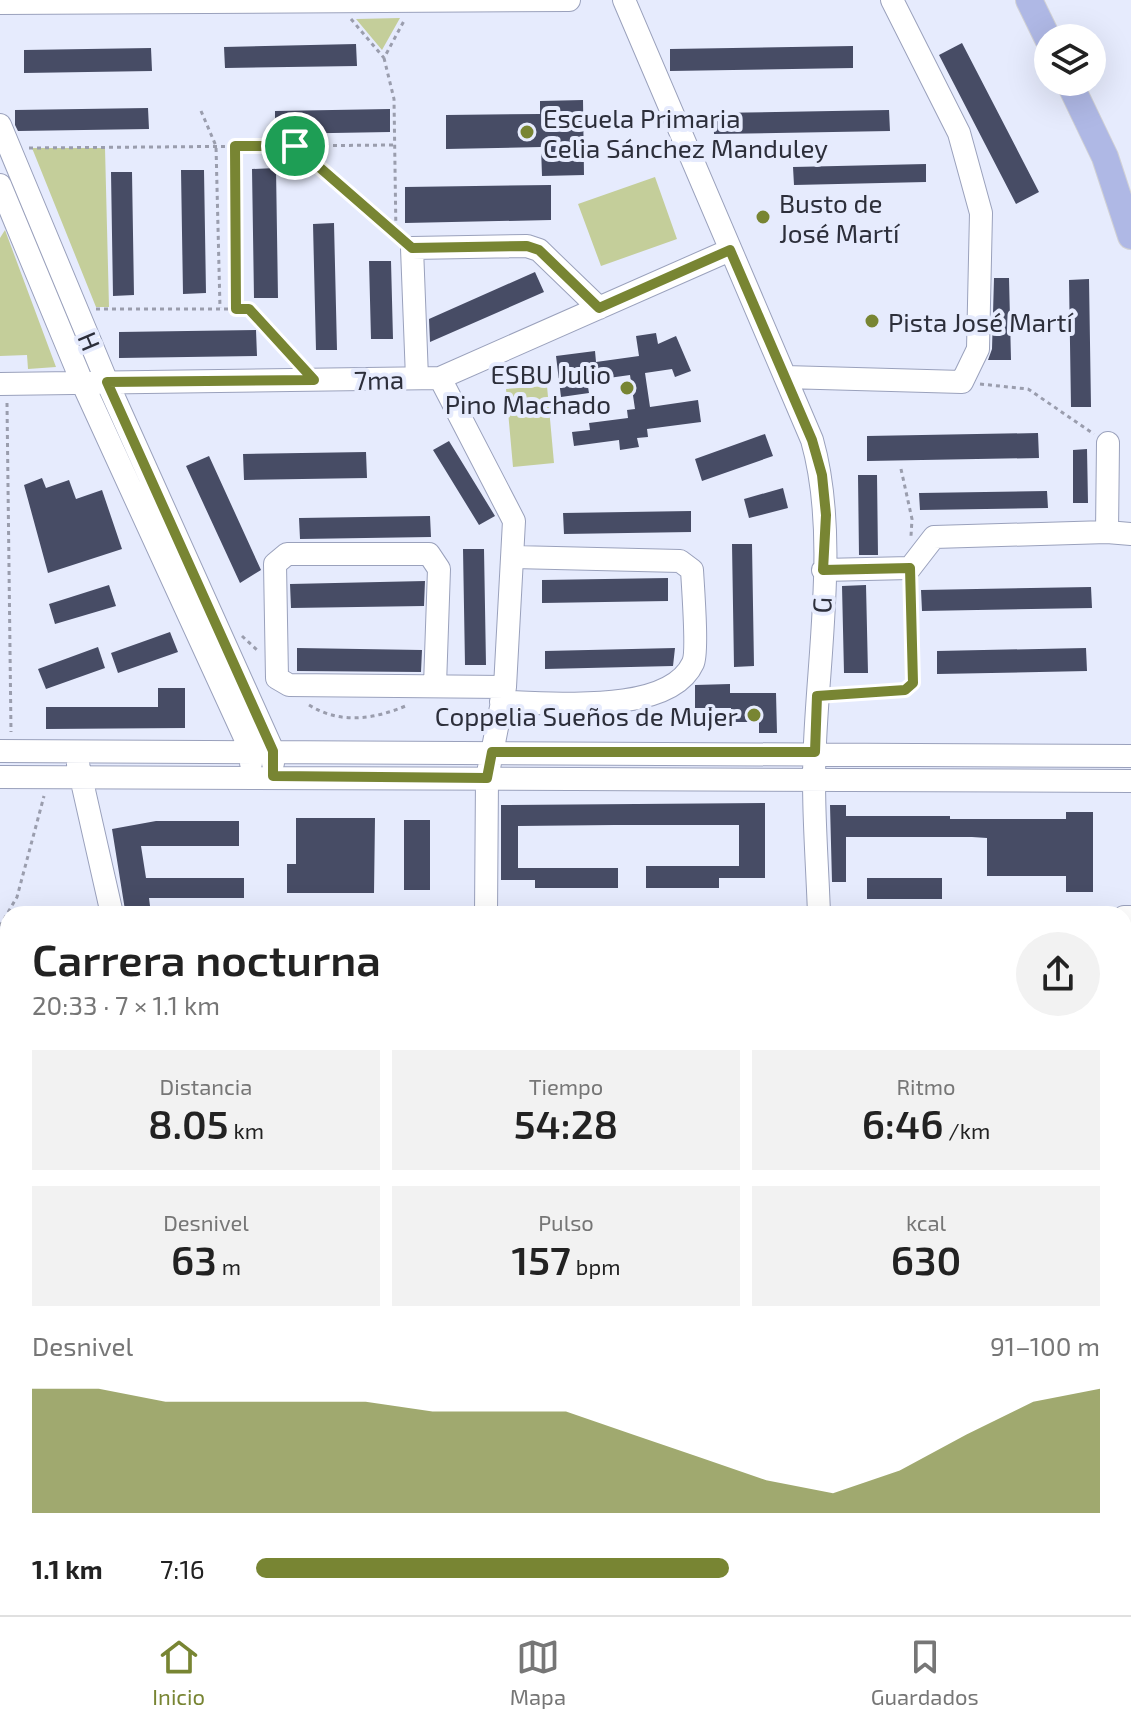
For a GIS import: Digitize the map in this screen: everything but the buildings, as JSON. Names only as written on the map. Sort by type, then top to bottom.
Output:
[{"type":"main road","points":[[1029,0],[1041,24]]},
{"type":"main road","points":[[1043,0],[1054,24]]},
{"type":"main road","points":[[1076,96],[1105,157],[1131,236]]},
{"type":"main road","points":[[1089,96],[1116,153],[1131,197]]},
{"type":"street","points":[[0,3],[569,0]]},
{"type":"street","name":"G","points":[[624,0],[812,440],[822,475],[826,515],[815,752],[819,906]]},
{"type":"street","points":[[785,377],[962,382],[978,349],[981,213],[959,133],[892,0]]},
{"type":"street","name":"H","points":[[0,125],[262,751],[262,776]]},
{"type":"street","points":[[0,187],[25,187]]},
{"type":"street","name":"H","points":[[0,187],[82,382],[262,751]]},
{"type":"street","points":[[417,378],[404,242],[527,246],[539,250],[599,308]]},
{"type":"street","name":"7ma","points":[[3,384],[440,378],[730,250]]},
{"type":"street","points":[[440,378],[514,521],[503,694],[487,778],[486,906]]},
{"type":"street","points":[[1107,532],[1108,443]]},
{"type":"street","points":[[823,570],[910,568],[934,537],[1131,534]]},
{"type":"street","points":[[435,685],[439,569],[429,554],[287,554],[275,564],[277,678],[289,685],[435,685],[503,694],[623,703],[678,683],[694,662],[692,570],[680,561],[514,557]]},
{"type":"street","points":[[6,751],[815,752],[1131,756]]},
{"type":"street","points":[[75,751],[110,906]]},
{"type":"street","points":[[0,777],[1131,781]]},
{"type":"path","points":[[335,1],[384,58],[394,99],[404,242]]},
{"type":"path","points":[[384,58],[414,1]]},
{"type":"path","points":[[201,111],[216,146],[220,309]]},
{"type":"path","points":[[9,148],[395,145]]},
{"type":"path","points":[[235,146],[236,309]]},
{"type":"path","points":[[295,146],[404,242]]},
{"type":"path","points":[[76,309],[249,309],[314,380]]},
{"type":"path","points":[[962,382],[1028,389],[1108,443]]},
{"type":"path","points":[[3,384],[6,751]]},
{"type":"path","points":[[817,696],[905,690],[913,683],[912,519],[901,469]]},
{"type":"path","points":[[12,906],[17,897],[50,777]]},
{"type":"green space","points":[[400,18],[382,50],[356,19]]},
{"type":"green space","points":[[32,148],[105,148],[109,307],[96,307]]},
{"type":"green space","points":[[655,177],[677,239],[601,266],[578,204]]},
{"type":"green space","points":[[5,230],[56,367],[28,369],[27,355],[0,356],[0,238]]},
{"type":"green space","points":[[547,386],[554,463],[513,467],[506,389]]},
{"type":"place","name":"Escuela Primaria Celia Sánchez Manduley","points":[[527,132]]},
{"type":"place","name":"Busto de José Martí","points":[[763,217]]},
{"type":"place","name":"Pista José Martí","points":[[872,321]]},
{"type":"place","name":"ESBU Julio Pino Machado","points":[[627,388]]},
{"type":"place","name":"Coppelia Sueños de Mujer","points":[[754,715]]},
{"type":"route","points":[[235,146],[295,146],[412,248],[527,246],[539,250],[554,262],[599,308],[730,250],[812,440],[822,475],[826,515],[823,570],[910,568],[913,683],[905,690],[817,696],[815,752],[492,752],[487,778],[273,776],[273,751],[107,382],[314,380],[249,309],[236,309],[235,146]]}]
